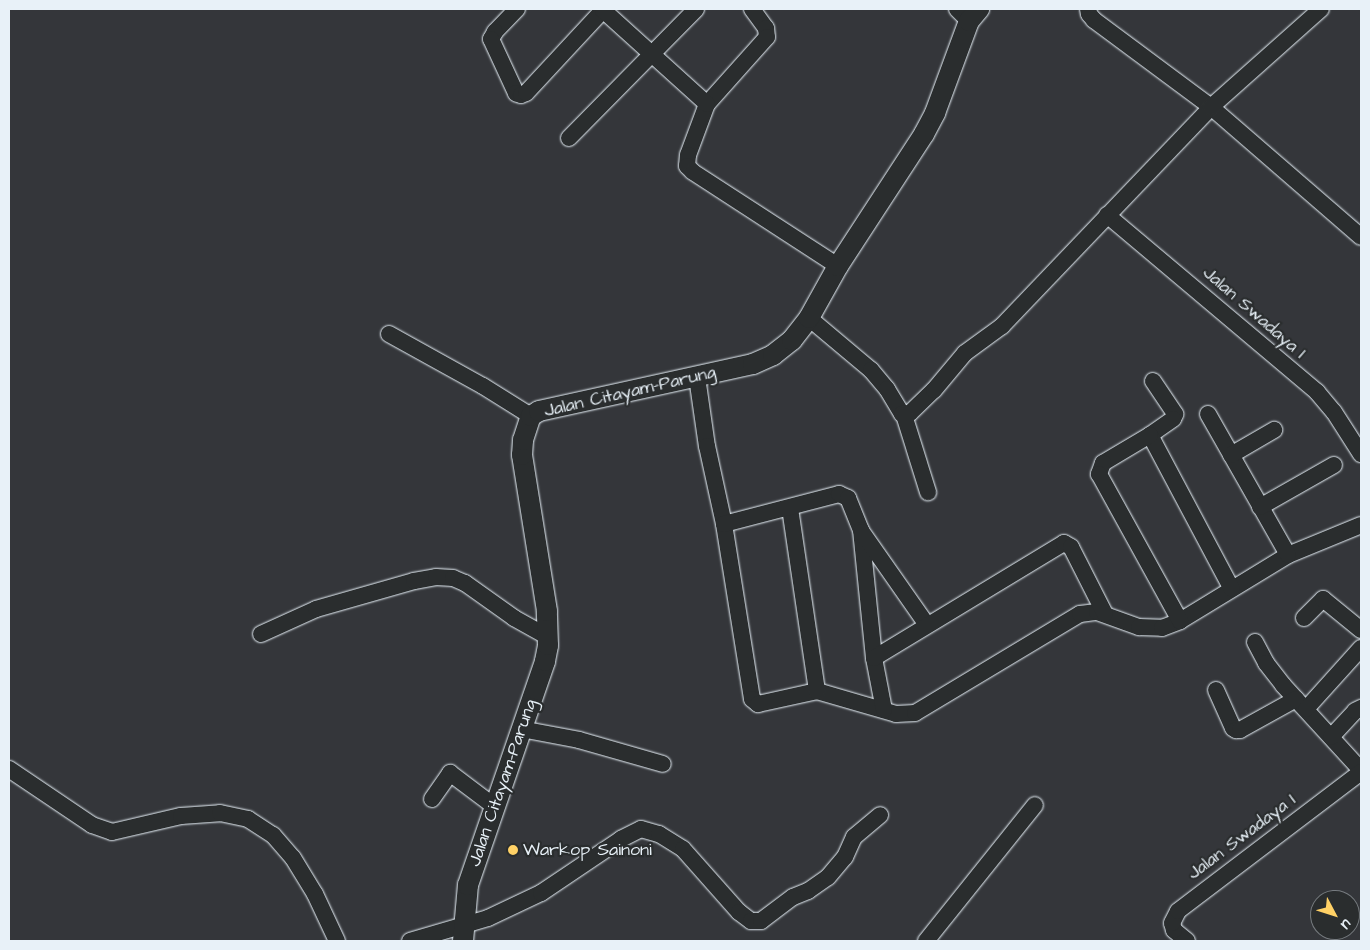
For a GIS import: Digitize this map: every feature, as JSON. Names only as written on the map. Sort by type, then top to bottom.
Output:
[{"type":"street","points":[[517,9],[495,32],[491,39],[516,92],[521,95],[526,93],[604,9],[707,104]]},
{"type":"street","points":[[569,138],[696,9]]},
{"type":"street","points":[[752,9],[766,28],[767,37],[707,104],[686,161],[689,169],[838,266]]},
{"type":"street","points":[[1088,9],[1089,14],[1106,30],[1211,107],[1361,237]]},
{"type":"street","points":[[904,415],[910,413],[925,400],[965,354],[1002,326],[1211,107],[1321,9]]},
{"type":"street","name":"Jalan Citayam-Parung","points":[[463,933],[468,885],[545,661],[548,637],[547,611],[522,455],[523,440],[531,416],[539,411],[753,364],[774,355],[792,340],[809,318],[838,266],[924,134],[935,113],[968,13]]},
{"type":"street","name":"Jalan Swadaya I","points":[[1108,216],[1317,392],[1334,412],[1361,454]]},
{"type":"street","points":[[809,318],[871,370],[887,389],[899,412],[904,415],[928,492]]},
{"type":"street","points":[[389,334],[483,386],[531,416]]},
{"type":"street","points":[[697,377],[707,446],[724,524],[752,700],[758,704],[817,691],[896,714],[915,713],[1074,617],[1092,612],[1105,614],[1151,629],[1162,628],[1180,621],[1288,555],[1361,525]]},
{"type":"street","points":[[1153,381],[1175,414],[1173,418],[1150,435],[1103,463],[1100,474],[1180,621]]},
{"type":"street","points":[[1208,414],[1288,555]]},
{"type":"street","points":[[1231,455],[1274,430]]},
{"type":"street","points":[[1150,435],[1232,589]]},
{"type":"street","points":[[1260,507],[1334,465]]},
{"type":"street","points":[[724,524],[839,494],[844,495],[851,503],[861,530],[927,625]]},
{"type":"street","points":[[790,508],[817,691]]},
{"type":"street","points":[[861,530],[874,658],[884,710]]},
{"type":"street","points":[[874,658],[1064,543],[1071,547],[1105,614]]},
{"type":"street","points":[[260,634],[316,609],[414,581],[453,578],[465,583],[514,618],[548,637]]},
{"type":"street","points":[[1304,618],[1323,599],[1361,630]]},
{"type":"street","points":[[1255,642],[1266,663],[1361,771]]},
{"type":"street","points":[[1216,690],[1236,730],[1301,704],[1361,648]]},
{"type":"street","points":[[1331,737],[1355,710],[1361,708]]},
{"type":"street","points":[[521,729],[579,740],[663,764]]},
{"type":"street","points":[[9,769],[92,825],[112,832],[181,816],[220,813],[248,819],[273,835],[293,858],[314,894],[337,941]]},
{"type":"street","name":"Jalan Swadaya I","points":[[1187,941],[1174,930],[1174,917],[1178,911],[1361,771]]},
{"type":"street","points":[[432,799],[450,773],[494,806]]},
{"type":"street","points":[[926,941],[1034,805]]},
{"type":"street","points":[[410,941],[463,933],[488,918],[541,893],[621,839],[641,829],[659,834],[683,849],[739,912],[751,921],[761,922],[793,897],[828,877],[845,858],[854,837],[880,815]]},
{"type":"place","name":"Warkop Sainoni","points":[[513,850]]}]
